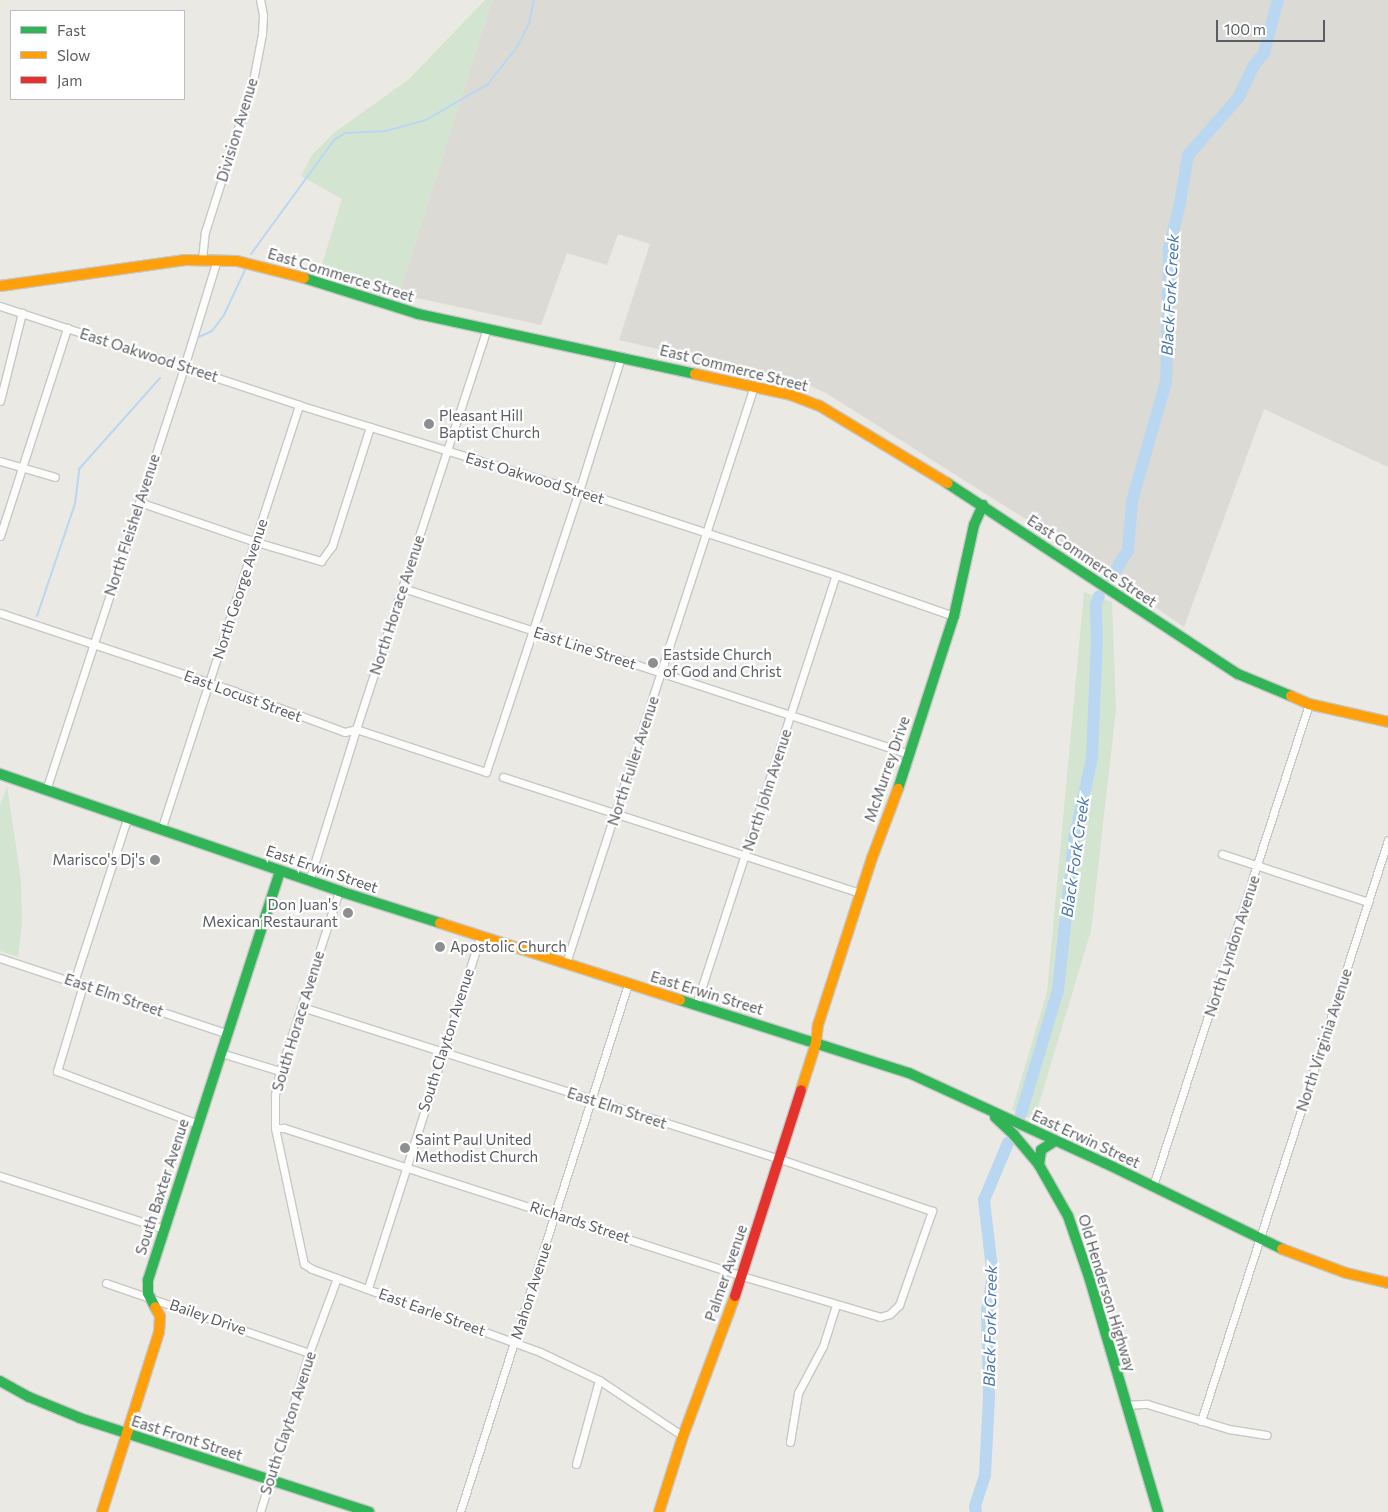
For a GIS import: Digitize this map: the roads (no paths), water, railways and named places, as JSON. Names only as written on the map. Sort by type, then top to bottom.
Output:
[{"type":"street","name":"Division Avenue","points":[[202,259],[205,232],[253,81],[262,34],[263,15],[260,0]]},
{"type":"street","name":"East Commerce Street","points":[[0,286],[202,259],[262,265],[401,309],[791,395],[820,406],[983,505],[1222,665],[1263,687],[1309,704],[1388,722]]},
{"type":"street","name":"North Fleishel Avenue","points":[[46,790],[184,367],[216,260]]},
{"type":"street","name":"East Oakwood Street","points":[[0,306],[299,405],[707,532],[954,616]]},
{"type":"street","points":[[0,401],[22,313]]},
{"type":"street","points":[[0,536],[67,328]]},
{"type":"street","name":"North Horace Avenue","points":[[309,880],[487,329]]},
{"type":"street","points":[[534,631],[621,357]]},
{"type":"street","name":"North Fuller Avenue","points":[[566,963],[662,674],[754,386]]},
{"type":"street","name":"North George Avenue","points":[[161,830],[299,405]]},
{"type":"street","points":[[139,502],[256,542],[321,560],[332,546],[370,427]]},
{"type":"street","points":[[0,461],[55,477]]},
{"type":"street","name":"McMurrey Drive","points":[[816,1043],[818,1025],[860,893],[909,754],[954,616],[974,525],[983,505]]},
{"type":"street","name":"North John Avenue","points":[[696,1005],[792,715],[836,575]]},
{"type":"street","name":"East Line Street","points":[[403,588],[909,754]]},
{"type":"street","name":"East Locust Street","points":[[0,613],[94,643],[345,732],[356,730],[486,772],[534,631]]},
{"type":"street","name":"North Lyndon Avenue","points":[[1153,1186],[1309,704]]},
{"type":"street","name":"East Erwin Street","points":[[0,775],[339,891],[909,1073],[1153,1186],[1259,1238],[1332,1269],[1388,1283]]},
{"type":"street","points":[[503,777],[614,815],[860,893]]},
{"type":"street","points":[[74,982],[127,819]]},
{"type":"street","name":"North Virginia Avenue","points":[[1201,1421],[1388,840]]},
{"type":"street","points":[[1222,854],[1368,902]]},
{"type":"street","name":"South Baxter Avenue","points":[[102,1512],[128,1435],[160,1328],[158,1310],[150,1297],[147,1284],[280,871]]},
{"type":"street","name":"South Horace Avenue","points":[[336,1278],[312,1270],[304,1264],[274,1128],[275,1095],[280,1071],[339,891]]},
{"type":"street","name":"South Clayton Avenue","points":[[368,1288],[480,936]]},
{"type":"street","name":"East Elm Street","points":[[0,958],[228,1034]]},
{"type":"street","name":"Mahon Avenue","points":[[460,1512],[593,1100],[628,984]]},
{"type":"street","points":[[83,985],[57,1071],[198,1124]]},
{"type":"street","name":"East Elm Street","points":[[302,1007],[780,1159],[932,1212],[905,1292],[894,1311],[884,1317]]},
{"type":"street","name":"Palmer Avenue","points":[[660,1512],[683,1436],[742,1276],[816,1043]]},
{"type":"street","points":[[222,1053],[280,1071]]},
{"type":"street","name":"Old Henderson Highway","points":[[982,1107],[1008,1128],[1039,1165],[1062,1203],[1076,1235],[1158,1512]]},
{"type":"street","name":"Richards Street","points":[[274,1128],[284,1128],[556,1214],[742,1276],[874,1316],[884,1317]]},
{"type":"street","points":[[1039,1165],[1041,1150],[1055,1141]]},
{"type":"street","points":[[0,1176],[164,1229]]},
{"type":"street","name":"South Clayton Avenue","points":[[260,1512],[309,1352],[336,1278]]},
{"type":"street","name":"East Earle Street","points":[[336,1278],[514,1342],[598,1380],[683,1436]]},
{"type":"street","name":"Bailey Drive","points":[[106,1283],[309,1352]]},
{"type":"street","points":[[790,1442],[798,1393],[823,1346],[836,1305]]},
{"type":"street","points":[[576,1464],[598,1380]]},
{"type":"street","name":"East Front Street","points":[[0,1381],[60,1411],[128,1435],[369,1512]]},
{"type":"street","points":[[1126,1405],[1147,1404],[1229,1429],[1267,1435]]},
{"type":"waterway","points":[[251,254],[335,139],[346,133],[386,131],[426,120],[488,84],[517,47],[529,23],[534,0]]},
{"type":"waterway","name":"Black Fork Creek","points":[[1110,580],[1128,550],[1132,501],[1166,382],[1169,248],[1180,203],[1188,155],[1238,98],[1254,65],[1264,53],[1278,0]]},
{"type":"waterway","points":[[199,337],[212,331],[224,315],[245,270]]},
{"type":"waterway","points":[[37,616],[75,504],[79,469],[160,378]]},
{"type":"waterway","name":"Black Fork Creek","points":[[1021,1114],[1058,990],[1074,840],[1092,758],[1097,641],[1096,605],[1099,596]]},
{"type":"waterway","name":"Black Fork Creek","points":[[976,1512],[975,1506],[985,1475],[989,1396],[987,1310],[993,1277],[984,1200],[1008,1143]]},
{"type":"place","name":"Pleasant Hill Baptist Church","points":[[429,424]]},
{"type":"place","name":"Eastside Church of God and Christ","points":[[653,663]]},
{"type":"place","name":"Marisco's Dj's","points":[[155,860]]},
{"type":"place","name":"Don Juan's Mexican Restaurant","points":[[348,913]]},
{"type":"place","name":"Apostolic Church","points":[[440,947]]},
{"type":"place","name":"Saint Paul United Methodist Church","points":[[405,1148]]}]
